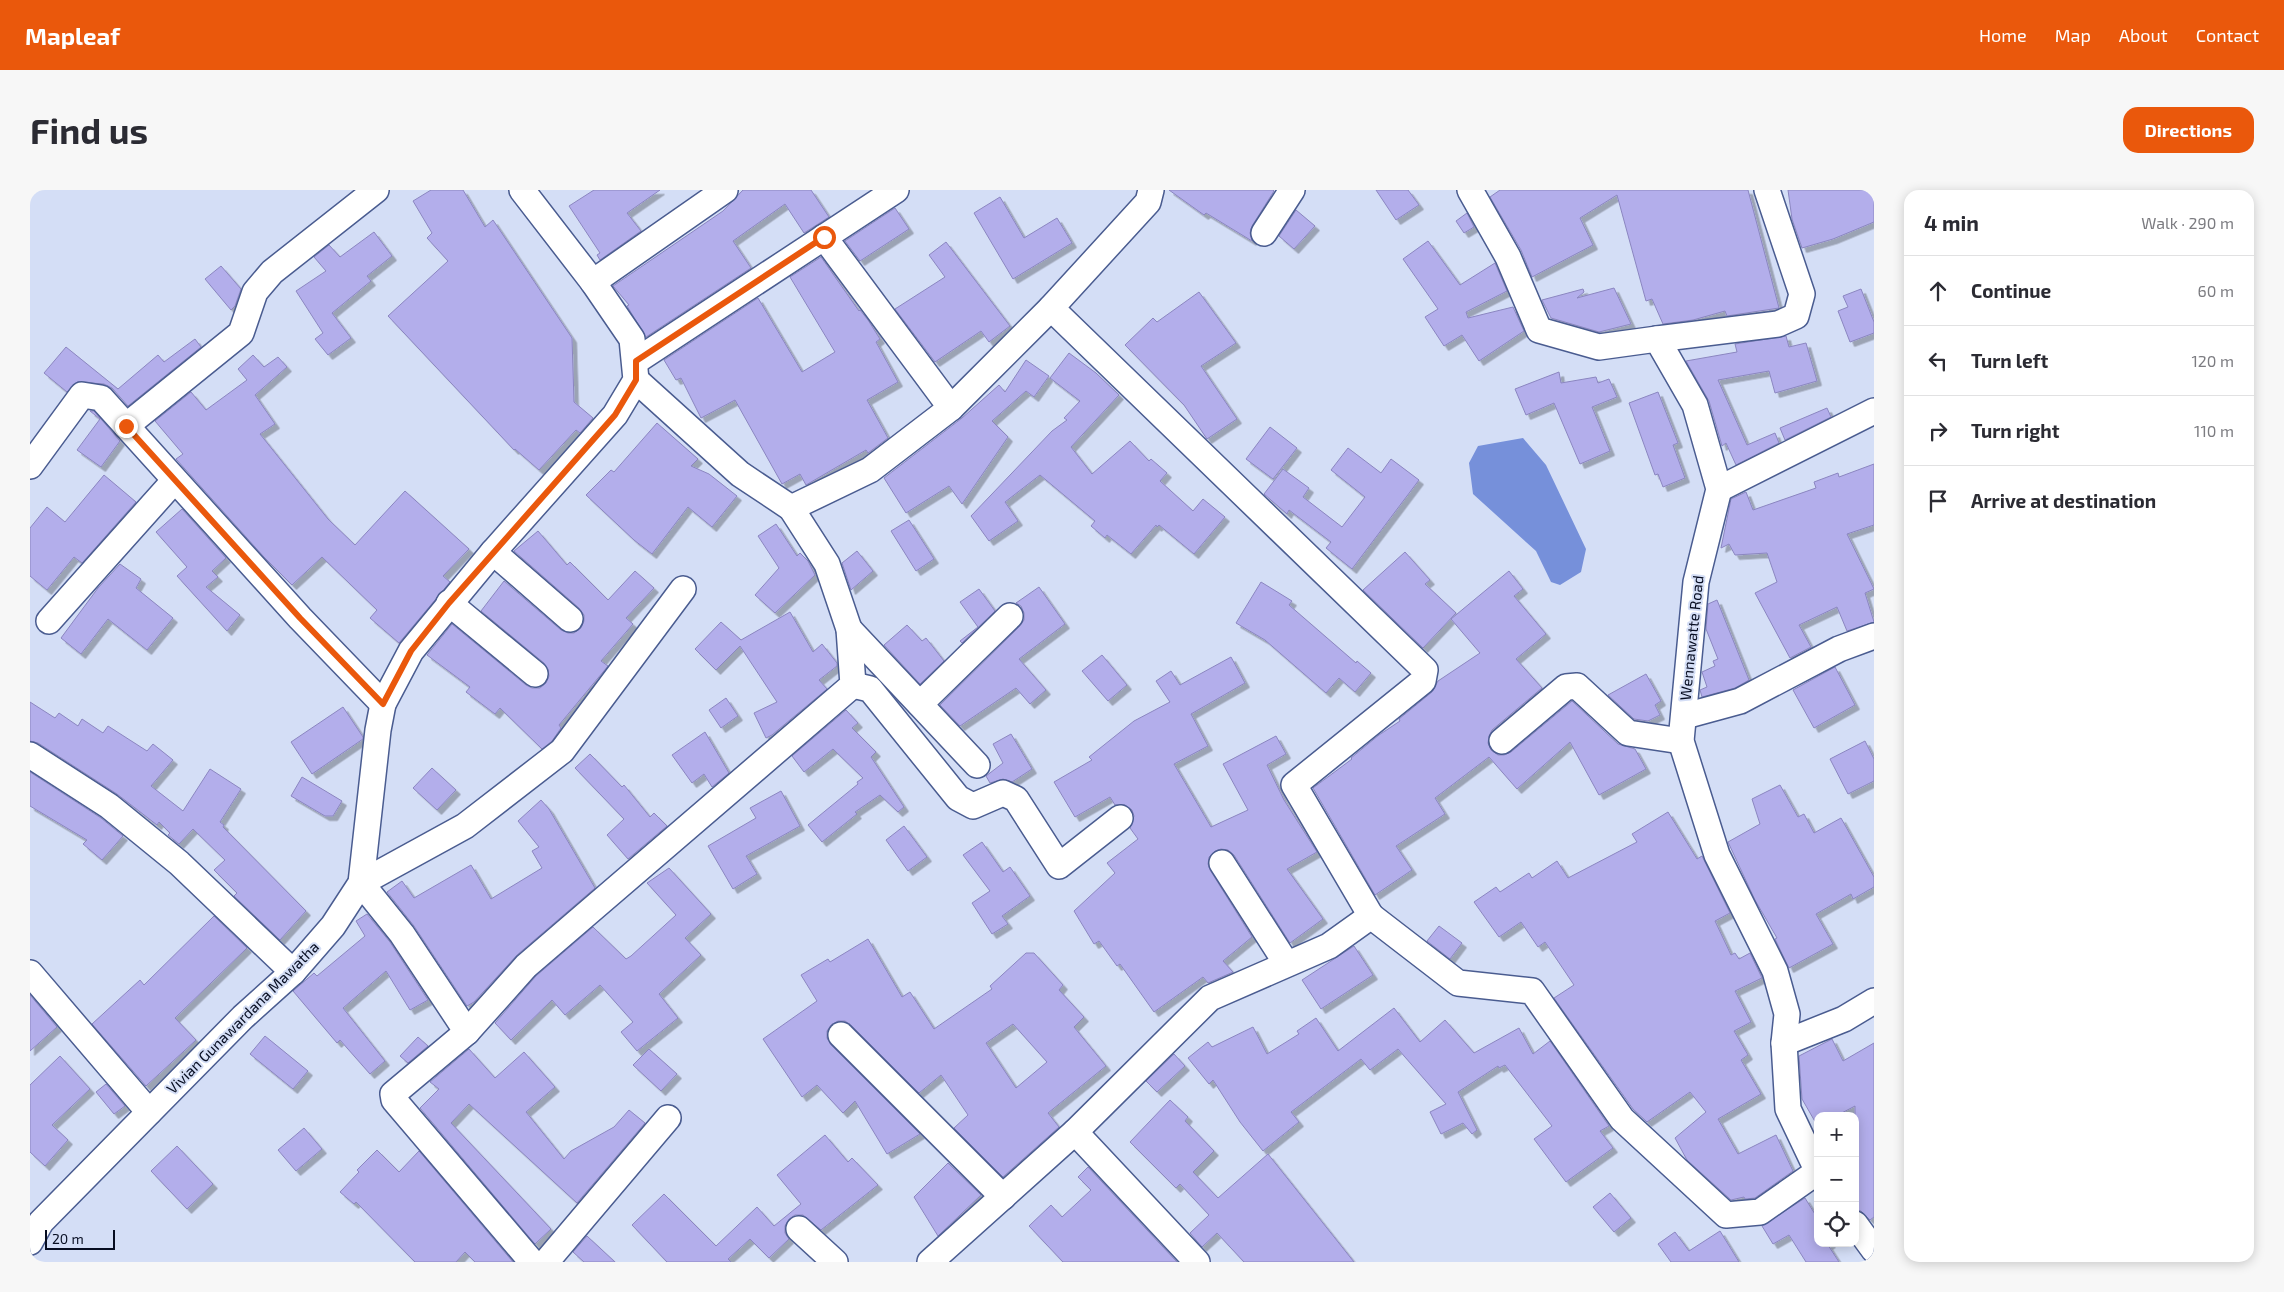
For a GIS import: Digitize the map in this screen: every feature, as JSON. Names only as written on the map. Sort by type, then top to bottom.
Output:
[{"type":"street","points":[[126,426],[241,333],[255,292],[272,272],[376,190]]},
{"type":"street","points":[[522,190],[593,282],[632,339],[636,370],[740,474],[791,508],[827,564],[848,629],[852,685]]},
{"type":"street","points":[[593,282],[725,190]]},
{"type":"street","points":[[636,370],[824,237],[896,190]]},
{"type":"street","points":[[791,508],[870,470],[951,408],[1051,308],[1148,202],[1151,190]]},
{"type":"street","points":[[1264,233],[1292,190]]},
{"type":"street","points":[[1470,190],[1508,257],[1539,330],[1599,347],[1778,324],[1796,316],[1802,294],[1767,190]]},
{"type":"street","points":[[824,237],[951,408]]},
{"type":"street","points":[[1051,308],[1425,670],[1423,681],[1294,785],[1371,916],[1458,983],[1532,991],[1622,1119],[1726,1215],[1760,1212],[1814,1174]]},
{"type":"street","name":"Wennawatte Road","points":[[1657,339],[1695,405],[1719,489],[1696,582],[1685,716],[1681,741],[1717,855],[1776,971],[1787,1014],[1784,1043],[1788,1109],[1814,1165]]},
{"type":"street","name":"Vivian Gunawardana Mawatha","points":[[34,1222],[149,1112],[243,1017],[293,972],[333,926],[362,883],[378,730],[383,704],[411,651],[493,552],[615,415],[636,370]]},
{"type":"street","points":[[30,466],[82,394],[101,398],[174,481],[300,618],[383,704]]},
{"type":"street","points":[[1719,489],[1874,412]]},
{"type":"street","points":[[49,621],[174,481]]},
{"type":"street","points":[[493,552],[570,619]]},
{"type":"street","points":[[467,1032],[402,934],[362,883],[464,826],[562,751],[683,589]]},
{"type":"street","points":[[449,603],[536,674]]},
{"type":"street","points":[[920,704],[1010,616]]},
{"type":"street","points":[[848,629],[977,765]]},
{"type":"street","points":[[1685,716],[1740,700],[1839,649],[1874,636]]},
{"type":"street","points":[[852,685],[870,689],[958,798],[973,806],[1003,793],[1016,799],[1059,866],[1120,818]]},
{"type":"street","points":[[532,1262],[394,1100],[394,1094],[467,1032],[526,966],[852,685]]},
{"type":"street","points":[[1502,741],[1566,687],[1577,686],[1628,733],[1681,741]]},
{"type":"street","points":[[30,755],[108,806],[179,863],[293,972]]},
{"type":"street","points":[[1222,863],[1286,963]]},
{"type":"street","points":[[930,1262],[1075,1132],[1210,998],[1286,963],[1329,946],[1371,916]]},
{"type":"street","points":[[30,972],[149,1112]]},
{"type":"street","points":[[1784,1043],[1844,1019],[1874,1001]]},
{"type":"street","points":[[841,1035],[1003,1197]]},
{"type":"street","points":[[546,1262],[668,1118]]},
{"type":"street","points":[[1075,1132],[1197,1262]]},
{"type":"street","points":[[798,1229],[834,1262]]},
{"type":"street","points":[[1859,1229],[1874,1250]]},
{"type":"water","points":[[1523,438],[1546,465],[1586,549],[1581,572],[1560,585],[1551,582],[1536,551],[1473,494],[1469,463],[1478,446]]},
{"type":"building","points":[[431,190],[463,190],[485,227],[493,220],[572,338],[574,402],[593,418],[580,433],[576,430],[539,470],[514,450],[388,316],[448,261],[427,238],[432,233],[413,201]]},
{"type":"building","points":[[594,190],[660,190],[627,213],[641,231],[600,260],[597,255],[600,253],[569,206]]},
{"type":"building","points":[[743,190],[811,190],[829,217],[804,233],[785,204],[733,241],[751,268],[646,337],[627,306],[629,305],[613,286],[723,211]]},
{"type":"building","points":[[1169,190],[1274,191],[1252,226],[1250,233],[1252,241],[1206,213],[1204,215]]},
{"type":"building","points":[[1376,190],[1408,190],[1419,205],[1396,220]]},
{"type":"building","points":[[1500,190],[1748,190],[1779,308],[1727,316],[1725,311],[1693,320],[1663,324],[1652,299],[1646,301],[1617,195],[1580,218],[1593,245],[1532,277],[1521,250],[1490,197]]},
{"type":"building","points":[[1788,190],[1874,190],[1874,222],[1833,239],[1802,248],[1792,219]]},
{"type":"building","points":[[1000,197],[1024,238],[1057,218],[1072,243],[1013,279],[974,213]]},
{"type":"building","points":[[895,208],[909,229],[860,261],[845,241]]},
{"type":"building","points":[[1296,210],[1315,226],[1294,249],[1279,236]]},
{"type":"building","points":[[1467,213],[1474,227],[1464,233],[1456,221]]},
{"type":"building","points":[[374,232],[392,256],[367,276],[371,281],[332,313],[351,338],[328,355],[315,339],[323,333],[296,291],[326,271],[314,257],[329,245],[340,257]]},
{"type":"building","points":[[1428,241],[1460,285],[1495,263],[1507,291],[1466,312],[1468,318],[1513,307],[1524,331],[1479,361],[1462,335],[1444,346],[1425,317],[1438,309],[1403,259]]},
{"type":"building","points":[[946,242],[1010,326],[989,342],[981,331],[935,362],[895,309],[945,277],[929,255]]},
{"type":"building","points":[[821,257],[880,339],[876,342],[898,382],[867,400],[888,438],[868,453],[866,450],[806,485],[800,474],[782,484],[735,400],[701,418],[681,378],[676,380],[664,360],[758,298],[802,372],[835,352],[790,277]]},
{"type":"building","points":[[221,266],[241,289],[235,306],[231,310],[205,279]]},
{"type":"building","points":[[1614,288],[1631,324],[1599,332],[1551,318],[1542,300],[1583,289],[1584,292],[1577,298]]},
{"type":"building","points":[[1861,289],[1874,322],[1874,333],[1850,342],[1838,311],[1848,307],[1843,296]]},
{"type":"building","points":[[1199,292],[1236,343],[1201,366],[1237,419],[1207,439],[1184,405],[1125,345],[1153,318],[1157,322]]},
{"type":"building","points":[[1786,336],[1789,347],[1806,343],[1817,381],[1775,393],[1769,371],[1718,380],[1747,445],[1775,433],[1779,443],[1736,465],[1726,443],[1722,446],[1709,401],[1686,361],[1737,352],[1735,344]]},
{"type":"building","points":[[195,339],[201,347],[128,406],[112,388],[104,384],[77,382],[67,392],[44,373],[66,347],[118,389],[158,355],[164,362]]},
{"type":"building","points":[[1069,353],[1096,373],[1119,395],[1071,447],[1092,474],[1130,441],[1149,461],[1151,459],[1167,473],[1160,481],[1193,511],[1203,499],[1225,517],[1194,554],[1159,525],[1157,527],[1156,525],[1131,554],[1107,535],[1105,538],[1091,526],[1095,521],[1040,475],[1005,502],[1018,521],[989,541],[971,516],[1052,431],[1067,420],[1064,418],[1080,401],[1050,378]]},
{"type":"building","points":[[253,355],[264,367],[278,357],[287,367],[255,395],[275,424],[260,434],[328,519],[355,545],[405,491],[469,549],[443,576],[450,582],[399,643],[370,618],[377,610],[322,557],[292,585],[264,557],[176,459],[183,454],[155,421],[191,392],[206,410],[247,380],[238,369]]},
{"type":"building","points":[[1026,360],[1049,376],[1034,397],[1026,391],[992,421],[1008,437],[962,504],[949,486],[906,513],[884,478],[962,418],[999,385],[1005,392]]},
{"type":"building","points":[[1559,372],[1561,383],[1596,377],[1598,383],[1609,379],[1617,397],[1592,407],[1610,451],[1580,464],[1554,403],[1526,415],[1515,389]]},
{"type":"building","points":[[1658,392],[1678,443],[1673,445],[1685,478],[1663,487],[1658,474],[1655,475],[1629,403]]},
{"type":"building","points":[[1827,408],[1831,417],[1785,440],[1780,428]]},
{"type":"building","points":[[90,411],[94,411],[120,441],[101,467],[77,450],[100,419]]},
{"type":"building","points":[[657,423],[698,459],[691,466],[709,474],[737,496],[712,527],[688,507],[652,554],[634,540],[586,495],[611,470],[614,472]]},
{"type":"building","points":[[1270,427],[1297,448],[1273,479],[1246,459]]},
{"type":"building","points":[[1348,448],[1381,473],[1391,459],[1419,480],[1352,569],[1326,548],[1331,542],[1289,510],[1287,514],[1264,494],[1283,469],[1309,488],[1303,497],[1342,527],[1365,497],[1331,470]]},
{"type":"building","points":[[1874,464],[1874,525],[1847,534],[1874,589],[1865,593],[1874,622],[1847,631],[1837,607],[1799,625],[1811,647],[1790,658],[1755,593],[1777,582],[1767,553],[1735,555],[1729,544],[1721,548],[1731,499],[1746,492],[1753,510],[1816,488],[1814,482],[1838,473],[1839,477]]},
{"type":"building","points":[[104,475],[136,502],[82,563],[74,557],[47,590],[30,576],[30,528],[47,507],[65,522]]},
{"type":"building","points":[[182,509],[226,558],[212,571],[218,577],[206,587],[240,615],[227,631],[177,576],[187,567],[156,532]]},
{"type":"building","points":[[909,520],[934,559],[916,571],[891,531]]},
{"type":"building","points":[[776,524],[797,556],[800,553],[808,561],[815,575],[775,613],[755,595],[779,568],[758,536]]},
{"type":"building","points":[[538,531],[567,565],[570,562],[608,600],[635,571],[654,588],[626,618],[633,624],[601,661],[608,666],[559,725],[561,728],[552,741],[542,749],[500,708],[495,714],[466,692],[470,687],[427,655],[452,624],[526,685],[532,688],[540,688],[546,683],[549,676],[548,669],[544,663],[481,611],[504,581],[561,630],[574,633],[581,628],[584,615],[579,608],[514,551]]},
{"type":"building","points":[[857,551],[873,571],[851,590],[842,563]]},
{"type":"building","points":[[1405,552],[1430,580],[1425,584],[1456,613],[1423,648],[1363,590]]},
{"type":"building","points":[[120,564],[141,579],[136,588],[173,618],[147,650],[108,619],[81,654],[61,638],[98,588]]},
{"type":"building","points":[[1509,571],[1523,589],[1514,596],[1546,634],[1516,659],[1542,688],[1492,730],[1488,743],[1491,750],[1498,755],[1511,752],[1572,701],[1618,744],[1635,749],[1646,769],[1599,795],[1570,742],[1517,789],[1489,757],[1435,798],[1445,814],[1396,846],[1412,870],[1375,895],[1313,788],[1352,759],[1379,735],[1400,721],[1399,719],[1432,692],[1438,681],[1480,653],[1451,619]]},
{"type":"building","points":[[1261,582],[1292,601],[1289,605],[1356,663],[1357,661],[1371,673],[1355,692],[1339,678],[1326,693],[1265,640],[1236,623]]},
{"type":"building","points":[[1039,587],[1065,624],[1019,659],[1046,690],[1030,704],[1016,688],[960,726],[940,705],[1020,626],[1024,620],[1024,613],[1021,606],[1016,603]]},
{"type":"building","points":[[979,589],[995,611],[962,643],[960,641],[978,627],[960,602]]},
{"type":"building","points":[[1717,600],[1749,680],[1735,688],[1702,697],[1700,690],[1707,687],[1702,672],[1715,666],[1713,661],[1718,659],[1706,629],[1708,604]]},
{"type":"building","points":[[790,612],[813,652],[822,644],[837,663],[837,666],[819,680],[827,689],[766,738],[754,713],[777,702],[740,646],[716,670],[695,649],[721,622],[741,640]]},
{"type":"building","points":[[907,625],[922,641],[926,638],[944,661],[920,684],[884,645]]},
{"type":"building","points":[[1102,655],[1127,685],[1108,701],[1082,671]]},
{"type":"building","points":[[1231,657],[1245,683],[1191,714],[1208,746],[1174,764],[1211,827],[1248,810],[1223,764],[1276,736],[1286,754],[1267,765],[1284,800],[1317,852],[1287,869],[1323,919],[1290,943],[1234,855],[1228,850],[1221,849],[1215,851],[1209,857],[1208,864],[1210,870],[1252,937],[1223,961],[1233,972],[1208,983],[1203,977],[1154,1012],[1120,964],[1117,966],[1099,941],[1094,944],[1074,911],[1115,873],[1107,863],[1138,839],[1130,828],[1134,816],[1132,810],[1125,805],[1115,805],[1110,797],[1075,817],[1054,782],[1092,760],[1089,757],[1134,721],[1170,702],[1156,681],[1171,671],[1180,685]]},
{"type":"building","points":[[1835,667],[1855,705],[1814,728],[1793,690]]},
{"type":"building","points":[[1646,674],[1661,701],[1655,705],[1660,715],[1648,721],[1634,719],[1608,695]]},
{"type":"building","points":[[726,698],[738,716],[721,728],[709,710]]},
{"type":"building","points":[[30,702],[55,718],[59,713],[78,726],[82,719],[103,733],[108,726],[147,751],[153,744],[173,760],[151,786],[183,811],[210,769],[241,789],[220,822],[306,911],[280,940],[234,896],[237,893],[214,870],[225,860],[193,829],[179,844],[168,835],[170,833],[159,822],[157,825],[117,794],[38,743],[30,741]]},
{"type":"building","points":[[343,707],[363,739],[312,774],[291,742]]},
{"type":"building","points":[[846,710],[858,723],[852,728],[876,752],[871,757],[904,807],[898,812],[880,795],[855,812],[857,814],[822,842],[808,825],[863,778],[833,749],[804,772],[792,756]]},
{"type":"building","points":[[705,732],[729,773],[712,787],[704,774],[692,783],[672,755]]},
{"type":"building","points":[[1011,734],[1032,769],[1012,782],[1003,779],[990,783],[986,776],[1003,763],[993,744]]},
{"type":"building","points":[[1865,741],[1874,759],[1874,781],[1848,794],[1830,759]]},
{"type":"building","points":[[590,754],[622,787],[624,785],[650,817],[654,813],[667,826],[628,859],[607,835],[624,819],[575,768]]},
{"type":"building","points":[[432,768],[456,790],[437,810],[413,788]]},
{"type":"building","points":[[30,772],[101,818],[123,836],[102,860],[83,844],[87,840],[30,806]]},
{"type":"building","points":[[302,777],[342,801],[333,816],[325,816],[291,796]]},
{"type":"building","points":[[1780,785],[1798,817],[1804,814],[1814,833],[1841,818],[1874,877],[1874,887],[1853,899],[1851,894],[1816,914],[1833,944],[1789,968],[1775,939],[1777,938],[1755,900],[1728,842],[1760,824],[1752,799]]},
{"type":"building","points":[[781,791],[800,826],[746,856],[757,874],[733,889],[708,846],[756,818],[750,808]]},
{"type":"building","points":[[541,800],[549,809],[595,888],[517,955],[474,1002],[467,1006],[414,926],[387,892],[402,881],[414,898],[471,865],[491,899],[542,868],[532,851],[539,847],[518,821]]},
{"type":"building","points":[[1668,812],[1697,859],[1702,856],[1730,913],[1715,921],[1731,955],[1735,953],[1739,959],[1750,953],[1762,978],[1735,991],[1751,1022],[1734,1031],[1748,1055],[1741,1060],[1761,1094],[1718,1119],[1738,1154],[1776,1135],[1793,1171],[1755,1198],[1745,1199],[1744,1197],[1731,1200],[1687,1160],[1675,1138],[1706,1112],[1690,1092],[1647,1122],[1633,1109],[1554,998],[1574,985],[1545,942],[1538,947],[1521,922],[1499,937],[1474,902],[1496,887],[1500,892],[1529,873],[1532,878],[1557,861],[1568,878],[1637,842],[1632,834]]},
{"type":"building","points":[[904,826],[927,857],[908,871],[886,840]]},
{"type":"building","points":[[982,842],[1003,872],[1010,867],[1030,896],[1002,916],[1008,924],[992,934],[972,903],[990,891],[963,855]]},
{"type":"building","points":[[669,868],[711,914],[685,938],[701,955],[659,994],[678,1018],[637,1051],[621,1032],[633,1022],[600,985],[565,1015],[552,1000],[511,1040],[495,1023],[536,976],[593,927],[626,959],[676,915],[647,883]]},
{"type":"building","points":[[367,914],[390,942],[428,1000],[410,1010],[386,971],[343,1008],[385,1061],[370,1074],[340,1040],[337,1043],[293,991],[314,973],[317,976],[365,936],[356,921]]},
{"type":"building","points":[[214,916],[247,948],[175,1018],[196,1040],[146,1086],[92,1024],[140,980],[144,985]]},
{"type":"building","points":[[1439,926],[1462,943],[1450,959],[1427,941]]},
{"type":"building","points":[[868,939],[902,997],[910,992],[934,1029],[992,989],[990,986],[1026,953],[1034,953],[1063,985],[1059,990],[1084,1017],[1074,1027],[1106,1066],[1048,1113],[1059,1127],[1003,1177],[954,1128],[968,1115],[941,1075],[919,1093],[851,1025],[845,1021],[838,1021],[831,1025],[827,1031],[827,1038],[831,1045],[920,1134],[887,1154],[855,1101],[843,1113],[817,1085],[802,1097],[763,1039],[817,1001],[801,975],[828,959],[830,962]],"holes":[[[1013,1024],[1047,1062],[1016,1088],[986,1043]]]},
{"type":"building","points":[[1354,946],[1373,975],[1321,1009],[1302,980]]},
{"type":"building","points":[[30,995],[57,1027],[30,1051]]},
{"type":"building","points":[[1394,1008],[1420,1042],[1445,1020],[1474,1053],[1519,1028],[1533,1054],[1550,1041],[1609,1126],[1600,1131],[1613,1148],[1566,1182],[1534,1139],[1552,1126],[1505,1065],[1499,1068],[1498,1066],[1458,1092],[1477,1130],[1472,1134],[1463,1123],[1441,1134],[1430,1112],[1446,1104],[1398,1049],[1370,1070],[1361,1059],[1291,1112],[1299,1122],[1263,1151],[1240,1122],[1213,1080],[1209,1084],[1188,1058],[1208,1042],[1212,1047],[1253,1027],[1267,1054],[1299,1034],[1297,1031],[1316,1018],[1338,1051]]},
{"type":"building","points":[[265,1036],[308,1071],[293,1089],[250,1054]]},
{"type":"building","points":[[418,1037],[428,1046],[408,1063],[400,1056]]},
{"type":"building","points":[[1832,1039],[1843,1061],[1874,1043],[1874,1217],[1870,1220],[1859,1211],[1859,1112],[1855,1112],[1855,1106],[1844,1112],[1814,1112],[1814,1120],[1802,1099],[1799,1056]]},
{"type":"building","points":[[469,1049],[495,1078],[524,1052],[555,1087],[526,1112],[564,1159],[571,1151],[614,1127],[629,1110],[645,1123],[577,1203],[469,1104],[451,1123],[551,1229],[535,1244],[420,1108],[439,1089],[430,1082]]},
{"type":"building","points":[[649,1049],[677,1074],[661,1091],[633,1065]]},
{"type":"building","points":[[1174,1054],[1185,1066],[1157,1092],[1146,1081]]},
{"type":"building","points":[[60,1056],[90,1089],[52,1125],[68,1140],[45,1166],[30,1152],[30,1085]]},
{"type":"building","points":[[106,1084],[125,1106],[114,1114],[96,1092]]},
{"type":"building","points":[[1170,1100],[1188,1117],[1185,1121],[1214,1151],[1193,1172],[1218,1198],[1268,1154],[1354,1262],[1244,1262],[1217,1233],[1202,1247],[1190,1233],[1209,1215],[1180,1184],[1176,1188],[1130,1142]]},
{"type":"building","points":[[304,1128],[322,1149],[296,1171],[278,1150]]},
{"type":"building","points":[[825,1135],[848,1162],[852,1158],[878,1185],[821,1230],[803,1215],[795,1215],[789,1219],[785,1226],[785,1233],[789,1239],[769,1258],[750,1239],[728,1259],[731,1262],[667,1262],[632,1225],[664,1194],[716,1246],[757,1207],[774,1226],[801,1204],[777,1175]]},
{"type":"building","points":[[177,1146],[213,1184],[187,1209],[151,1171]]},
{"type":"building","points":[[377,1150],[399,1172],[419,1151],[513,1262],[475,1262],[465,1252],[456,1262],[415,1262],[356,1202],[354,1204],[340,1192],[359,1172],[357,1170]]},
{"type":"building","points":[[948,1163],[981,1195],[938,1236],[914,1197]]},
{"type":"building","points":[[1088,1167],[1177,1262],[1063,1262],[1029,1226],[1051,1205],[1062,1217],[1091,1190],[1078,1177]]},
{"type":"building","points":[[1610,1193],[1631,1218],[1614,1232],[1593,1207]]},
{"type":"building","points":[[1805,1198],[1814,1213],[1814,1247],[1829,1247],[1839,1262],[1806,1262],[1789,1235],[1773,1244],[1762,1226]]},
{"type":"building","points":[[1720,1231],[1739,1262],[1671,1262],[1658,1244],[1675,1232],[1689,1251]]},
{"type":"building","points":[[587,1236],[615,1262],[584,1262],[573,1252]]},
{"type":"route","points":[[126,426],[300,618],[383,704],[411,651],[449,603],[615,415],[636,380],[636,361],[824,237]]}]
